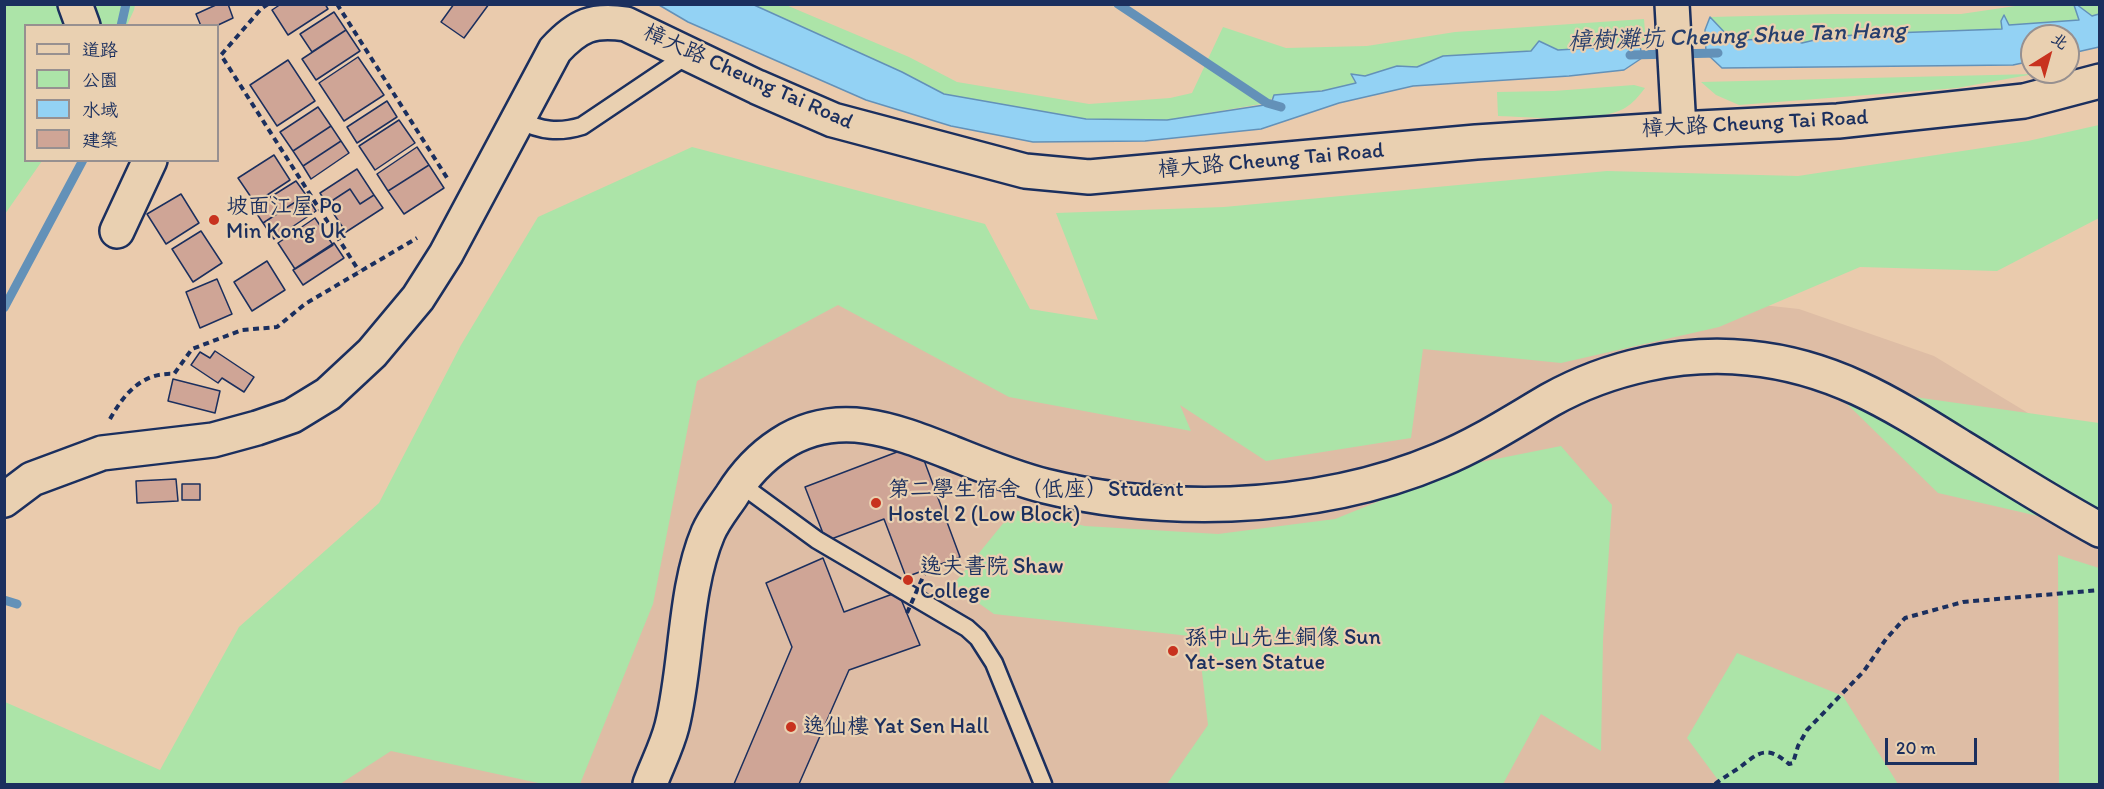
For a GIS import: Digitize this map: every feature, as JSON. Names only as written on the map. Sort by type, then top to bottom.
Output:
[{"type":"street","points":[[75,4],[82,24]]},
{"type":"street","points":[[1672,4],[1677,61],[1679,129]]},
{"type":"street","name":"樟大路 Cheung Tai Road","points":[[4,500],[32,478],[102,453],[213,440],[292,416],[328,394],[372,353],[418,297],[446,254],[555,50],[568,35],[586,25],[602,12],[606,21],[626,24],[832,120],[1025,171],[1089,177],[1476,142],[1838,122],[2024,101],[2100,81]]},
{"type":"street","points":[[117,231],[149,162]]},
{"type":"street","points":[[650,784],[672,728],[696,575],[709,531],[739,483],[756,464],[778,445],[813,429],[848,424],[888,429],[1019,479],[1085,495],[1203,505],[1274,501],[1346,490],[1404,475],[1479,442],[1552,399],[1582,385],[1622,371],[1708,356],[1744,357],[1777,361],[1806,368],[1877,396],[2100,530]]},
{"type":"lane","points":[[519,120],[534,128],[550,131],[582,126],[689,54]]},
{"type":"lane","points":[[739,483],[817,540],[967,628],[978,638],[994,663],[1043,784]]},
{"type":"path","points":[[268,4],[221,55],[359,271]]},
{"type":"path","points":[[337,4],[454,189]]},
{"type":"path","points":[[108,423],[118,404],[132,388],[151,376],[162,373],[174,374],[192,349],[242,330],[276,327],[305,304],[419,237]]},
{"type":"path","points":[[907,613],[926,570]]},
{"type":"path","points":[[1715,784],[1749,758],[1759,754],[1771,753],[1789,764],[1793,763],[1798,746],[1807,730],[1864,671],[1899,623],[1908,616],[1964,602],[2100,590]]},
{"type":"shaded area","points":[[826,245],[1107,357],[1698,298],[1799,309],[1934,356],[2099,456],[2099,784],[190,784]]},
{"type":"green space","points":[[2029,4],[2100,5],[2099,14],[2083,20],[2009,25],[2003,29],[1923,34],[1865,34],[1823,38],[1802,43],[1784,36],[1742,40],[1729,37],[1710,17],[1833,14],[1961,14]]},
{"type":"green space","points":[[5,5],[135,5],[127,24],[24,24],[24,162],[41,162],[5,214]]},
{"type":"green space","points":[[754,5],[786,5],[909,57],[957,82],[1089,104],[1170,98],[1192,93],[1223,27],[1286,48],[1367,46],[1455,32],[1644,19],[1646,44],[1633,49],[1558,50],[1539,41],[1531,51],[1443,56],[1417,67],[1397,66],[1365,76],[1351,74],[1357,87],[1275,95],[1267,103],[1167,120],[1086,119],[944,94],[902,72]]},
{"type":"green space","points":[[2020,74],[2020,77],[1957,88],[1739,105],[1716,95],[1701,82]]},
{"type":"green space","points":[[1634,85],[1645,88],[1628,106],[1613,113],[1581,118],[1498,116],[1497,92],[1554,91]]},
{"type":"green space","points":[[2099,125],[2099,218],[1997,271],[1860,267],[1719,327],[1561,363],[1423,349],[1411,438],[1266,461],[1180,405],[1191,431],[1009,397],[838,305],[697,381],[653,604],[580,784],[543,784],[391,751],[340,784],[5,784],[5,702],[160,770],[239,627],[379,503],[461,345],[538,217],[692,147],[985,224],[1030,309],[1098,320],[1056,213],[1224,207],[1607,171],[1798,176],[2028,141]]},
{"type":"green space","points":[[1797,355],[1900,395],[2099,423],[2099,530],[1938,493]]},
{"type":"green space","points":[[1561,446],[1612,505],[1603,639],[1601,751],[1541,714],[1503,784],[1167,784],[1208,725],[1198,637],[994,614],[953,585],[1014,510],[1085,526],[1218,534],[1335,519],[1471,464]]},
{"type":"green space","points":[[2058,555],[2099,568],[2099,784],[2059,784]]},
{"type":"green space","points":[[1737,653],[1843,696],[1898,784],[1721,784],[1687,738]]},
{"type":"water","points":[[2076,4],[2092,16],[2099,14],[2099,47],[2080,51],[2080,24],[2023,24],[2079,20],[2074,5]]},
{"type":"water","points":[[659,5],[754,5],[902,72],[944,94],[1086,119],[1167,120],[1271,104],[1274,95],[1322,91],[1356,83],[1351,74],[1365,76],[1397,66],[1417,67],[1443,56],[1531,51],[1539,41],[1558,50],[1640,45],[1642,58],[1624,70],[1569,76],[1413,86],[1339,103],[1261,129],[1145,141],[1033,142],[951,126],[866,100],[688,22]]},
{"type":"water","points":[[2004,15],[2009,25],[2020,24],[2020,64],[2013,65],[1722,68],[1706,53],[1705,30],[1710,17],[1729,37],[1742,40],[1784,36],[1802,43],[1823,38],[1865,34],[2002,29],[2001,21]]},
{"type":"building","points":[[218,4],[228,4],[233,18],[219,25],[200,24],[196,14]]},
{"type":"building","points":[[281,4],[325,4],[328,9],[288,35],[272,10]]},
{"type":"building","points":[[454,4],[489,4],[464,38],[441,22]]},
{"type":"building","points":[[334,12],[346,30],[312,52],[300,34]]},
{"type":"building","points":[[346,30],[360,51],[316,80],[302,59]]},
{"type":"building","points":[[358,57],[384,95],[344,121],[319,83]]},
{"type":"building","points":[[288,60],[315,101],[277,126],[250,85]]},
{"type":"building","points":[[387,101],[397,117],[357,143],[347,127]]},
{"type":"building","points":[[318,107],[331,126],[293,151],[280,132]]},
{"type":"building","points":[[399,120],[415,143],[375,170],[359,146]]},
{"type":"building","points":[[331,126],[341,141],[303,166],[293,151]]},
{"type":"building","points":[[341,141],[349,153],[311,179],[303,166]]},
{"type":"building","points":[[417,147],[429,165],[388,191],[377,174]]},
{"type":"building","points":[[274,155],[290,180],[255,203],[238,178]]},
{"type":"building","points":[[429,165],[444,188],[404,214],[388,191]]},
{"type":"building","points":[[357,169],[374,195],[360,204],[350,189],[327,204],[320,193]]},
{"type":"building","points":[[296,181],[306,195],[263,223],[253,208]]},
{"type":"building","points":[[350,189],[360,204],[374,195],[383,208],[346,232],[327,204]]},
{"type":"building","points":[[181,194],[199,223],[166,244],[147,214]]},
{"type":"building","points":[[306,195],[316,211],[274,239],[263,223]]},
{"type":"building","points":[[315,218],[333,245],[295,269],[278,243]]},
{"type":"building","points":[[201,231],[222,263],[193,282],[172,249]]},
{"type":"building","points":[[334,243],[344,258],[303,285],[293,270]]},
{"type":"building","points":[[267,261],[285,290],[252,311],[234,282]]},
{"type":"building","points":[[217,279],[232,314],[200,328],[186,292]]},
{"type":"building","points":[[215,351],[254,377],[244,392],[222,378],[218,383],[191,365],[200,352],[210,358]]},
{"type":"building","points":[[173,379],[220,391],[215,413],[168,401]]},
{"type":"building","name":"第二學生宿舍（低座）Student Hostel 2 (Low Block)","points":[[918,444],[960,557],[906,577],[884,519],[826,541],[805,487]]},
{"type":"building","points":[[176,479],[178,501],[137,503],[136,481]]},
{"type":"building","points":[[182,484],[200,484],[200,500],[182,500]]},
{"type":"building","name":"逸仙樓 Yat Sen Hall","points":[[823,558],[844,612],[898,592],[920,645],[849,670],[799,784],[734,784],[792,647],[766,583]]},
{"type":"waterway","points":[[121,24],[126,4]]},
{"type":"waterway","name":"樟樹灘坑 Cheung Shue Tan Hang","points":[[1118,4],[1267,103],[1281,107]]},
{"type":"waterway","name":"樟樹灘坑 Cheung Shue Tan Hang","points":[[1630,55],[1718,53]]},
{"type":"waterway","points":[[4,308],[82,162]]},
{"type":"waterway","points":[[4,600],[17,604]]},
{"type":"place","name":"坡面江屋 Po Min Kong Uk","points":[[214,220]]},
{"type":"place","name":"第二學生宿舍（低座）Student Hostel 2 (Low Block)","points":[[876,503]]},
{"type":"place","name":"逸夫書院 Shaw College","points":[[908,580]]},
{"type":"place","name":"孫中山先生銅像 Sun Yat-sen Statue","points":[[1173,651]]},
{"type":"place","name":"逸仙樓 Yat Sen Hall","points":[[791,727]]}]
